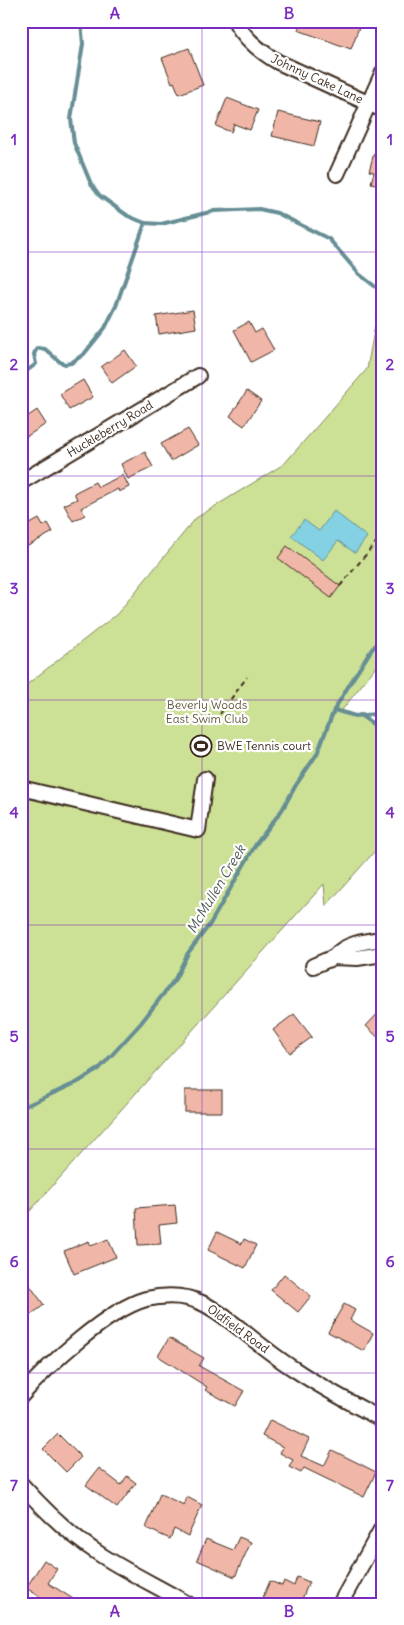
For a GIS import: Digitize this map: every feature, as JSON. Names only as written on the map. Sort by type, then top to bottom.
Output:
[{"type":"street","name":"Johnny Cake Lane","points":[[235,21],[248,40],[278,62],[383,110]]},
{"type":"street","points":[[336,174],[383,72]]},
{"type":"street","name":"Huckleberry Road","points":[[21,482],[198,376]]},
{"type":"street","points":[[21,788],[198,830],[205,779]]},
{"type":"street","points":[[334,957],[340,949],[368,940],[383,939]]},
{"type":"street","points":[[313,966],[334,957],[357,958],[383,954]]},
{"type":"street","name":"Oldfield Road","points":[[21,1396],[54,1361],[107,1320],[132,1305],[145,1300],[175,1296],[192,1299],[208,1306],[230,1320],[295,1370],[383,1420]]},
{"type":"street","points":[[21,1484],[56,1521],[101,1555],[188,1604]]},
{"type":"street","points":[[340,1604],[383,1526]]},
{"type":"path","points":[[340,586],[383,534]]},
{"type":"path","points":[[220,714],[247,677]]},
{"type":"green space","name":"Beverly Woods East Swim Club","points":[[383,282],[383,658],[342,710],[383,725],[383,842],[326,906],[324,884],[21,1221],[21,689],[117,614],[196,518],[284,464],[367,369]]},
{"type":"water","points":[[334,511],[367,537],[355,553],[338,541],[323,560],[291,536],[304,520],[319,531]]},
{"type":"building","points":[[301,21],[342,21],[359,27],[351,49],[298,30]]},
{"type":"building","points":[[189,48],[203,85],[179,94],[174,82],[172,83],[162,58]]},
{"type":"building","points":[[227,98],[258,110],[250,130],[234,124],[231,132],[216,126]]},
{"type":"building","points":[[278,112],[320,122],[314,146],[272,136]]},
{"type":"building","points":[[380,150],[383,151],[383,186],[371,183],[374,172],[369,171],[374,153],[379,154]]},
{"type":"building","points":[[193,310],[196,328],[159,334],[156,316]]},
{"type":"building","points":[[249,322],[255,333],[262,329],[274,350],[251,362],[234,330]]},
{"type":"building","points":[[125,350],[136,366],[112,383],[101,367]]},
{"type":"building","points":[[83,380],[93,397],[69,410],[60,394]]},
{"type":"building","points":[[247,391],[261,401],[244,426],[230,416]]},
{"type":"building","points":[[37,410],[46,424],[21,440],[21,421]]},
{"type":"building","points":[[188,429],[198,445],[171,461],[161,444]]},
{"type":"building","points":[[145,452],[153,467],[128,479],[121,464]]},
{"type":"building","points":[[123,475],[129,487],[119,492],[118,489],[81,508],[85,515],[73,521],[64,505],[77,499],[74,493],[95,482],[98,487]]},
{"type":"building","points":[[39,519],[43,526],[48,523],[53,532],[28,546],[21,534],[21,529]]},
{"type":"building","points":[[287,546],[340,586],[331,598],[278,558]]},
{"type":"building","points":[[383,1008],[383,1042],[366,1026]]},
{"type":"building","points":[[294,1014],[312,1037],[290,1053],[273,1030]]},
{"type":"building","points":[[185,1090],[222,1090],[222,1112],[185,1112]]},
{"type":"building","points":[[175,1205],[177,1223],[159,1225],[161,1244],[138,1245],[136,1208]]},
{"type":"building","points":[[217,1232],[242,1244],[244,1239],[256,1245],[245,1268],[208,1250]]},
{"type":"building","points":[[108,1239],[116,1257],[74,1274],[64,1251],[89,1241],[91,1246]]},
{"type":"building","points":[[21,1273],[44,1305],[21,1322]]},
{"type":"building","points":[[284,1274],[311,1296],[298,1312],[271,1290]]},
{"type":"building","points":[[344,1304],[355,1310],[350,1320],[373,1333],[364,1351],[328,1332]]},
{"type":"building","points":[[169,1338],[204,1358],[199,1366],[244,1391],[235,1406],[205,1390],[207,1387],[158,1356]]},
{"type":"building","points":[[270,1420],[309,1439],[301,1456],[324,1466],[332,1450],[376,1472],[364,1497],[304,1468],[301,1473],[289,1467],[293,1460],[280,1453],[283,1447],[262,1436]]},
{"type":"building","points":[[58,1434],[81,1457],[66,1472],[43,1449]]},
{"type":"building","points":[[99,1468],[121,1485],[127,1476],[136,1483],[117,1508],[86,1485]]},
{"type":"building","points":[[160,1494],[184,1505],[187,1497],[202,1505],[188,1536],[174,1529],[170,1539],[146,1528]]},
{"type":"building","points":[[239,1537],[251,1542],[235,1577],[197,1560],[206,1539],[233,1550]]},
{"type":"building","points":[[44,1560],[57,1569],[48,1583],[81,1604],[52,1604],[26,1588]]},
{"type":"building","points":[[297,1577],[309,1582],[300,1604],[274,1604],[262,1599],[270,1581],[282,1586],[284,1581],[294,1586]]},
{"type":"waterway","name":"McMullen Creek","points":[[81,21],[83,44],[71,119],[74,143],[91,184],[100,196],[128,216],[145,223],[161,224],[214,211],[259,209],[277,213],[329,239],[359,274],[377,288],[383,289]]},
{"type":"waterway","points":[[21,371],[28,370],[36,364],[34,354],[37,348],[45,349],[65,364],[71,363],[84,354],[105,328],[116,306],[145,223]]},
{"type":"waterway","name":"McMullen Creek","points":[[21,1108],[78,1082],[99,1069],[141,1023],[175,979],[188,953],[210,924],[256,844],[282,810],[317,754],[334,710],[354,677],[372,649],[383,638]]},
{"type":"waterway","points":[[334,710],[355,716],[375,714],[383,721]]},
{"type":"waterway","points":[[360,715],[376,726],[376,743],[383,748]]},
{"type":"place","name":"BWE Tennis court","points":[[201,746]]}]
